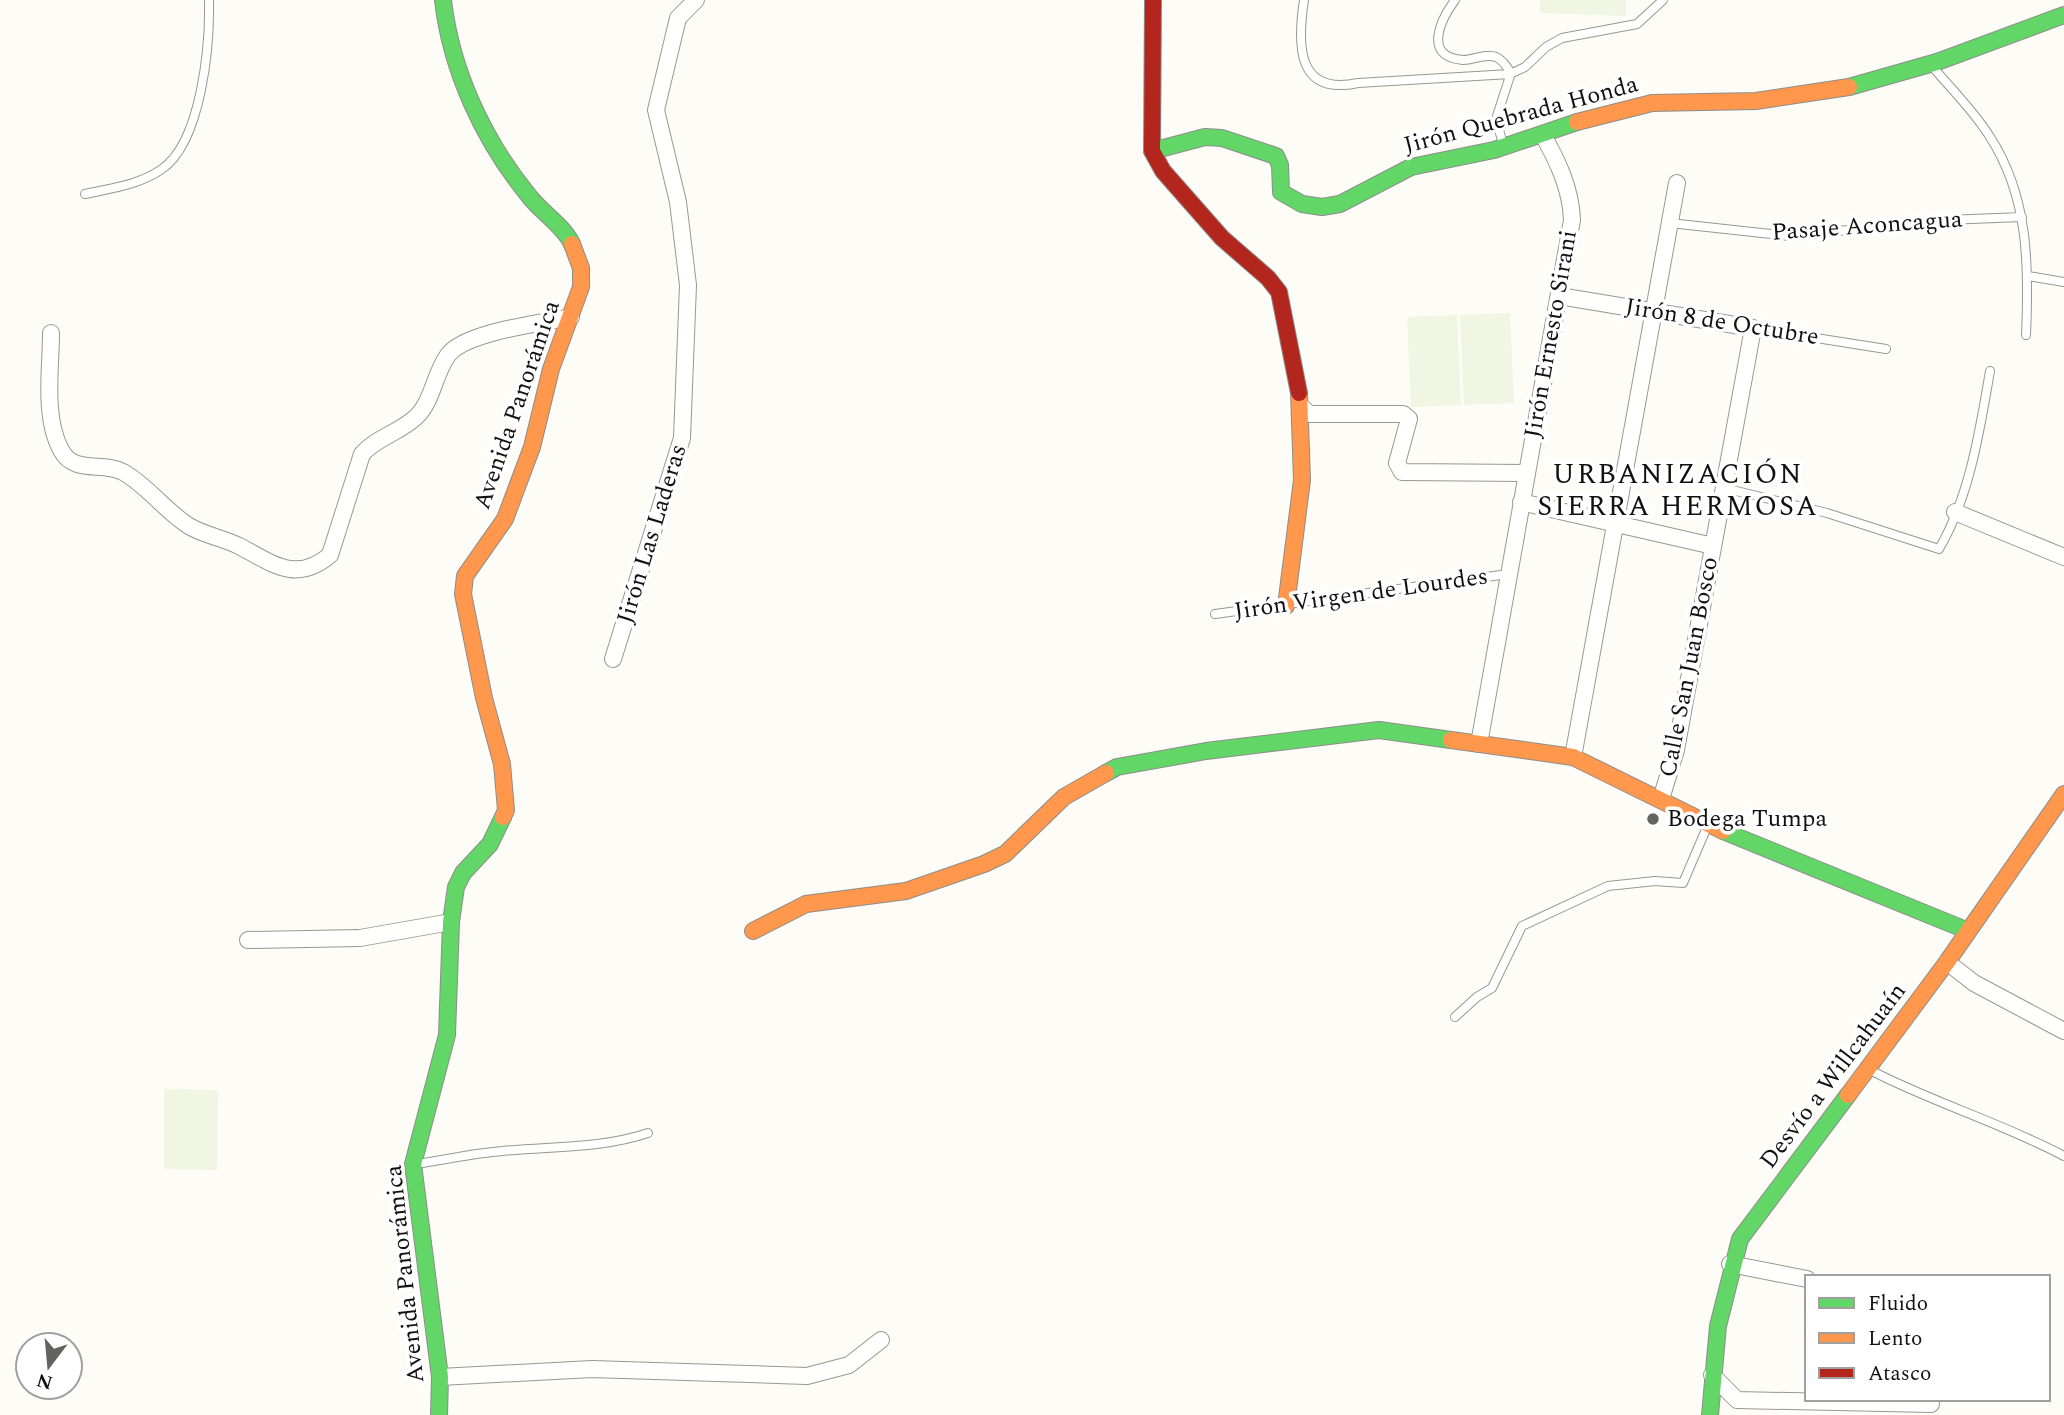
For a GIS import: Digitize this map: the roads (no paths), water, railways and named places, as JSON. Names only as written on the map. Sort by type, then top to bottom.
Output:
[{"type":"main road","name":"Avenida Panorámica","points":[[439,1415],[440,1377],[413,1164],[447,1035],[451,922],[456,887],[463,873],[490,844],[506,810],[502,764],[484,698],[465,604],[466,576],[505,519],[532,447],[551,369],[581,287],[581,268],[571,240],[530,198],[489,142],[447,35],[443,0]]},
{"type":"main road","points":[[1153,0],[1150,127],[1152,151],[1163,171],[1222,239],[1268,278],[1279,292],[1302,407],[1302,480],[1286,606]]},
{"type":"main road","name":"Jirón Quebrada Honda","points":[[1152,151],[1205,137],[1222,138],[1276,156],[1280,165],[1281,191],[1290,198],[1330,206],[1345,205],[1398,171],[1420,162],[1504,147],[1652,103],[1727,103],[1807,95],[1932,65],[2064,15]]},
{"type":"main road","points":[[753,931],[806,904],[905,891],[984,864],[1005,854],[1064,797],[1117,767],[1162,758],[1379,730],[1573,757],[1708,824],[1966,930]]},
{"type":"main road","name":"Desvío a Willcahuaín","points":[[1710,1415],[1712,1374],[1730,1264],[1740,1239],[1947,962],[1966,930],[2064,794]]},
{"type":"street","name":"Jirón Las Laderas","points":[[613,659],[682,438],[688,285],[678,202],[656,110],[678,18],[696,0]]},
{"type":"street","name":"Jirón Ernesto Sirani","points":[[1479,744],[1572,220],[1572,200],[1555,156],[1543,135]]},
{"type":"street","points":[[1573,757],[1677,183]]},
{"type":"street","name":"Jirón 8 de Octubre","points":[[1559,296],[1753,328]]},
{"type":"street","points":[[51,333],[51,415],[60,449],[68,459],[76,464],[121,471],[189,526],[285,569],[304,570],[318,565],[330,555],[336,544],[362,454],[372,443],[417,416],[449,353],[459,344],[475,338],[571,317]]},
{"type":"street","name":"Calle San Juan Bosco","points":[[1661,799],[1676,750],[1753,328]]},
{"type":"street","points":[[1302,407],[1309,414],[1404,414],[1409,419],[1397,465],[1404,472],[1527,473]]},
{"type":"street","points":[[1521,502],[1713,546]]},
{"type":"street","points":[[1955,512],[2064,557]]},
{"type":"street","points":[[248,940],[360,939],[451,922]]},
{"type":"street","points":[[1947,962],[1974,983],[2064,1031]]},
{"type":"street","points":[[1730,1264],[1805,1279]]},
{"type":"street","points":[[440,1377],[592,1369],[807,1376],[849,1365],[881,1340]]},
{"type":"street","points":[[1712,1374],[1737,1400],[1805,1401]]},
{"type":"street","points":[[1834,1401],[1931,1402]]},
{"type":"lane","points":[[85,194],[141,181],[165,167],[183,142],[198,107],[210,39],[209,0]]},
{"type":"lane","points":[[1304,0],[1301,21],[1302,56],[1310,74],[1323,84],[1340,87],[1511,73],[1562,38],[1637,24],[1663,0]]},
{"type":"lane","points":[[1455,0],[1441,19],[1437,39],[1440,46],[1453,58],[1464,60],[1492,56],[1500,59],[1511,73]]},
{"type":"lane","points":[[1932,65],[1990,137],[2007,172],[2022,218],[2028,276],[2026,335]]},
{"type":"lane","points":[[1504,147],[1496,119],[1511,73]]},
{"type":"lane","name":"Pasaje Aconcagua","points":[[1670,223],[1789,236],[1946,220],[2022,218]]},
{"type":"lane","points":[[2028,276],[2064,282]]},
{"type":"lane","name":"Jirón 8 de Octubre","points":[[1753,328],[1886,349]]},
{"type":"lane","points":[[1724,488],[1827,513],[1938,549],[1955,512],[1977,442],[1990,371]]},
{"type":"lane","name":"Jirón Virgen de Lourdes","points":[[1215,614],[1508,574]]},
{"type":"lane","points":[[1455,1017],[1477,997],[1492,988],[1522,926],[1608,886],[1655,881],[1683,883],[1708,824]]},
{"type":"lane","points":[[1866,1067],[1902,1087],[2027,1136],[2064,1156]]},
{"type":"lane","points":[[413,1164],[499,1151],[555,1150],[624,1141],[648,1133]]},
{"type":"place","name":"Bodega Tumpa","points":[[1653,819]]},
{"type":"district","name":"URBANIZACIÓN SIERRA HERMOSA","points":[[1678,490]]}]
